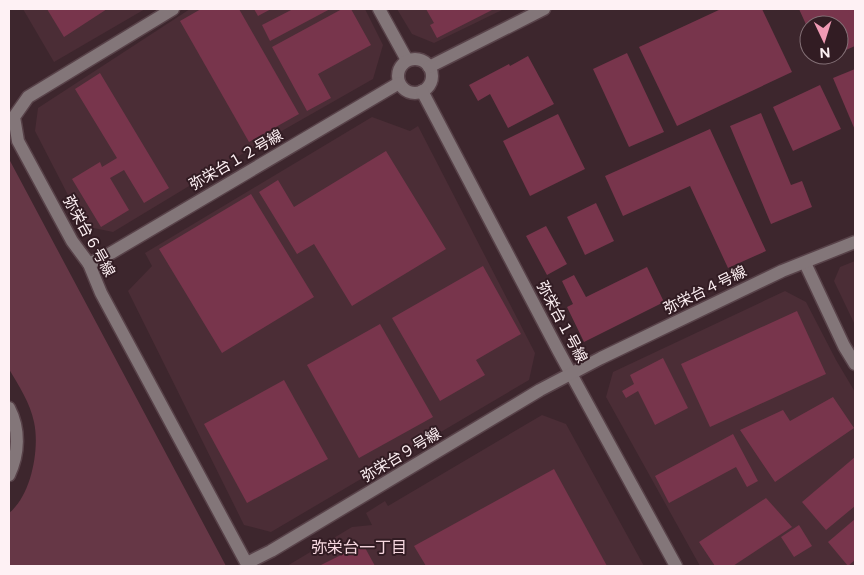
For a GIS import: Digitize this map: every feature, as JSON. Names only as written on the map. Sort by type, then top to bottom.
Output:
[{"type":"street","name":"弥栄台６号線","points":[[173,9],[28,97],[14,117],[18,141],[72,241],[89,264],[101,293],[248,565]]},
{"type":"street","points":[[379,9],[407,60]]},
{"type":"street","points":[[429,67],[544,9]]},
{"type":"street","points":[[420,59],[429,67],[432,80],[430,85],[422,91],[409,92],[399,83],[399,70],[407,60],[420,59]]},
{"type":"street","name":"弥栄台１２号線","points":[[89,264],[111,253],[399,83]]},
{"type":"street","name":"弥栄台１号線","points":[[422,91],[571,374],[676,566]]},
{"type":"street","name":"弥栄台４号線","points":[[571,374],[782,271],[855,242]]},
{"type":"street","points":[[805,263],[844,346],[855,364]]},
{"type":"street","name":"弥栄台９号線","points":[[248,565],[540,390],[571,374]]},
{"type":"street","points":[[9,408],[15,423],[17,446],[9,475]]},
{"type":"shaded area","points":[[23,9],[145,9],[54,62]]},
{"type":"shaded area","points":[[190,9],[365,9],[383,45],[373,79],[252,148],[113,232],[84,226],[35,131],[38,108]]},
{"type":"shaded area","points":[[397,9],[504,9],[434,43],[412,34]]},
{"type":"shaded area","points":[[372,117],[410,131],[418,126],[535,353],[529,380],[271,532],[244,525],[128,291],[152,266],[145,253]]},
{"type":"shaded area","points":[[9,159],[226,566],[9,566],[9,513],[17,505],[28,484],[35,458],[36,433],[30,408],[9,369]]},
{"type":"shaded area","points":[[855,261],[855,325],[834,281],[840,267]]},
{"type":"shaded area","points":[[785,291],[806,302],[855,392],[855,566],[700,566],[606,397],[613,372]]},
{"type":"shaded area","points":[[542,415],[566,424],[644,566],[287,566],[352,527],[372,525],[366,513],[385,501],[388,506]]},
{"type":"building","points":[[47,9],[107,9],[64,37]]},
{"type":"building","points":[[201,9],[239,9],[299,114],[249,142],[180,21]]},
{"type":"building","points":[[254,9],[271,9],[258,16]]},
{"type":"building","points":[[293,9],[330,9],[270,41],[262,25]]},
{"type":"building","points":[[342,9],[351,9],[371,45],[318,74],[331,98],[307,111],[272,47]]},
{"type":"building","points":[[426,9],[494,9],[437,38],[430,25],[434,23]]},
{"type":"building","points":[[721,9],[762,9],[792,72],[677,126],[639,47]]},
{"type":"building","points":[[799,9],[855,9],[855,46],[849,49],[849,15],[802,15]]},
{"type":"building","points":[[627,53],[664,132],[629,147],[593,69]]},
{"type":"building","points":[[528,56],[554,104],[508,128],[490,94],[478,101],[469,85]]},
{"type":"building","points":[[855,69],[855,130],[833,78]]},
{"type":"building","points":[[100,73],[169,188],[144,203],[124,170],[110,178],[129,210],[101,227],[72,179],[100,162],[102,167],[117,158],[75,89]]},
{"type":"building","points":[[820,85],[841,129],[793,151],[773,107]]},
{"type":"building","points":[[761,113],[791,185],[802,181],[812,207],[771,224],[730,126]]},
{"type":"building","points":[[558,114],[585,169],[530,196],[503,141]]},
{"type":"building","points":[[710,129],[766,251],[728,268],[690,186],[623,216],[605,176]]},
{"type":"building","points":[[386,151],[446,249],[352,306],[314,244],[297,254],[259,192],[278,180],[294,207]]},
{"type":"building","points":[[251,194],[314,297],[222,353],[159,249]]},
{"type":"building","points":[[596,203],[614,241],[585,255],[567,217]]},
{"type":"building","points":[[546,226],[567,264],[547,275],[526,236]]},
{"type":"building","points":[[483,266],[521,334],[476,360],[485,375],[440,401],[392,318]]},
{"type":"building","points":[[647,267],[664,302],[584,342],[567,307],[573,304],[562,281],[574,275],[586,297]]},
{"type":"building","points":[[797,311],[826,374],[710,427],[681,364]]},
{"type":"building","points":[[380,324],[433,417],[359,458],[307,365]]},
{"type":"building","points":[[663,358],[688,408],[655,425],[638,391],[626,398],[622,391],[634,384],[630,375]]},
{"type":"building","points":[[284,380],[328,459],[247,503],[204,424]]},
{"type":"building","points":[[833,397],[854,428],[775,482],[740,430],[783,410],[790,421]]},
{"type":"building","points":[[733,434],[758,481],[747,487],[736,467],[669,503],[655,476]]},
{"type":"building","points":[[855,457],[855,506],[826,530],[802,502]]},
{"type":"building","points":[[554,469],[607,566],[426,566],[414,546]]},
{"type":"building","points":[[766,498],[792,527],[733,566],[715,566],[699,542]]},
{"type":"building","points":[[855,519],[855,560],[848,566],[828,542]]},
{"type":"building","points":[[799,525],[812,546],[794,557],[781,537]]},
{"type":"building","points":[[363,544],[375,566],[319,566]]},
{"type":"district","name":"弥栄台一丁目","points":[[359,547]]}]
